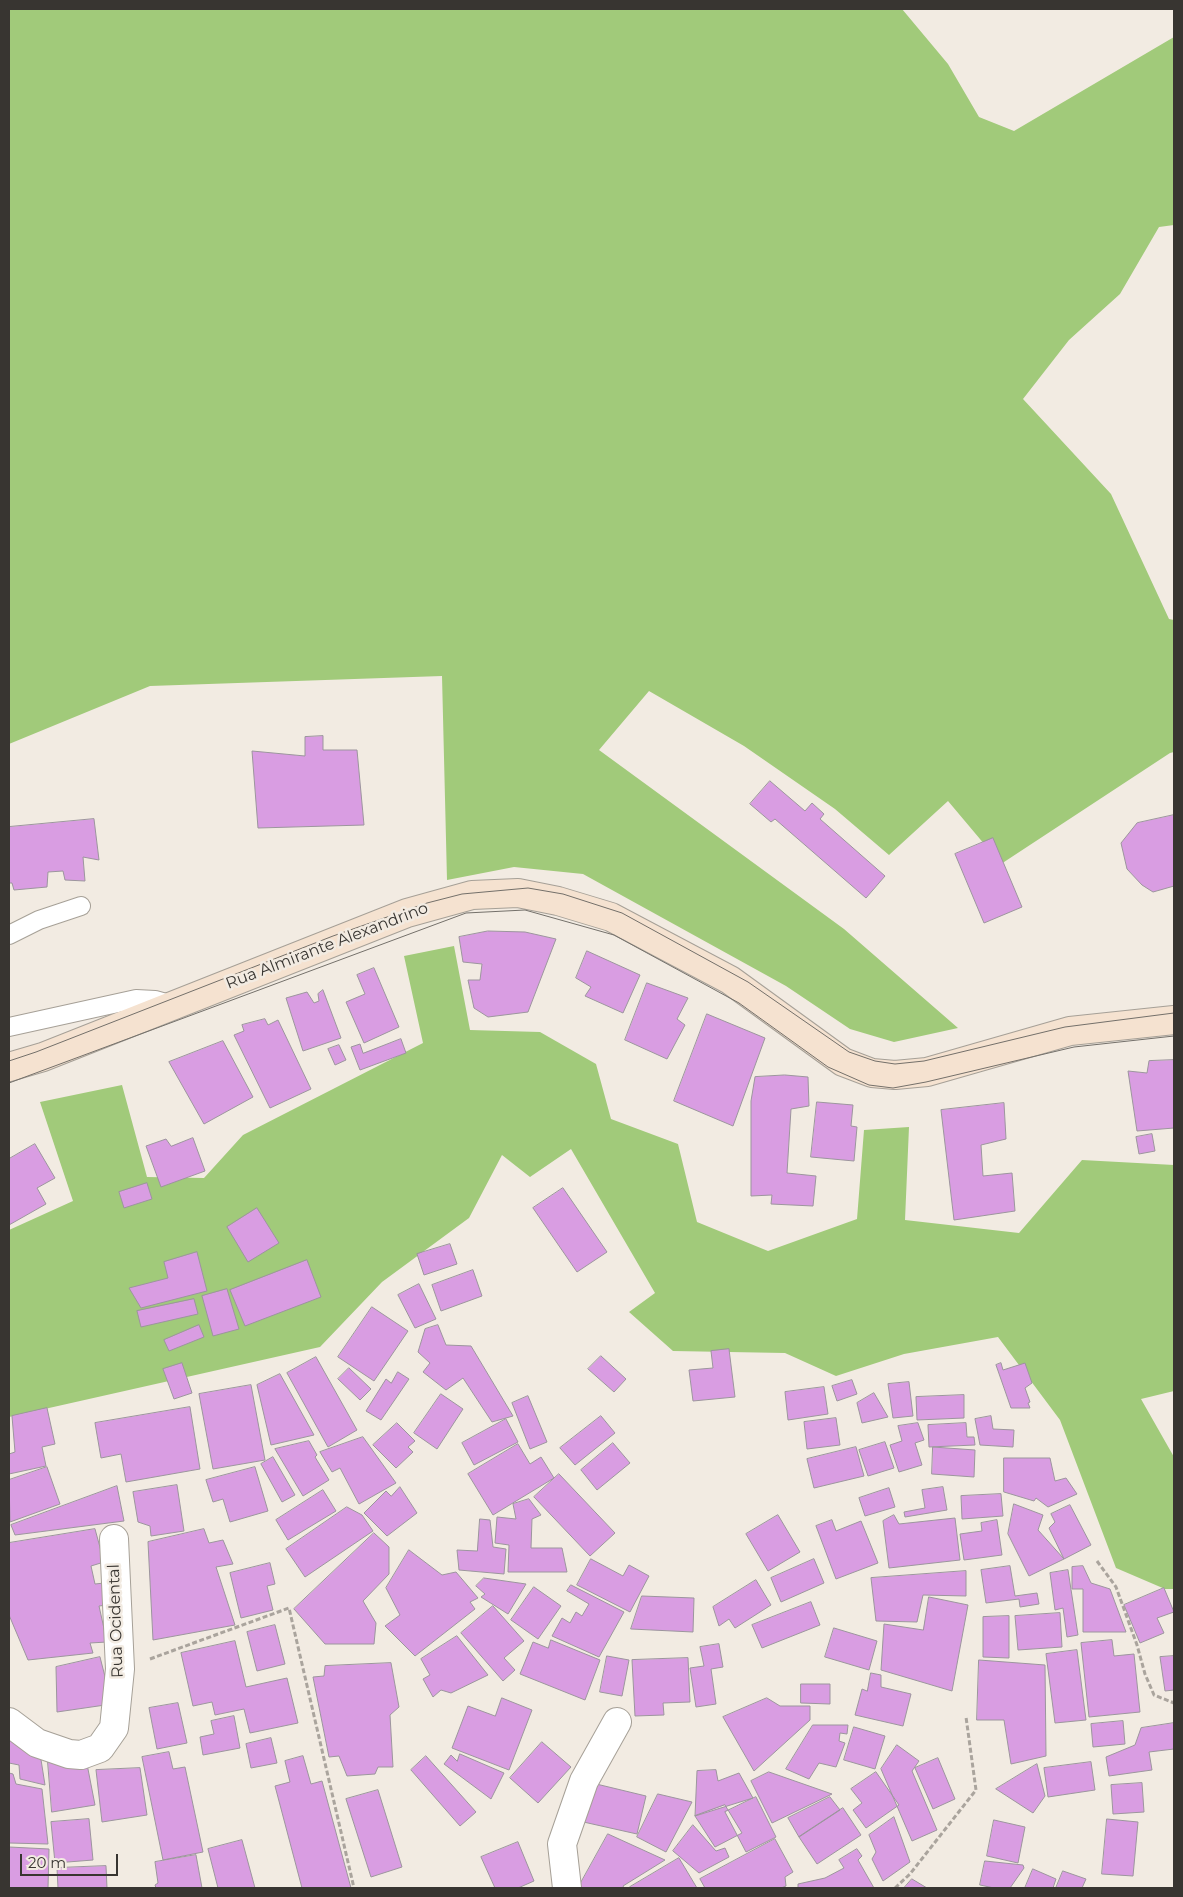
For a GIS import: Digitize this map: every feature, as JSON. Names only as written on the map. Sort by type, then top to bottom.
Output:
[{"type":"street","name":"Rua Almirante Alexandrino","points":[[9,1066],[43,1057],[407,913],[472,895],[518,893],[558,900],[611,918],[730,980],[843,1062],[872,1073],[896,1076],[926,1072],[1070,1031],[1174,1020]]},
{"type":"street","name":"Rua Ocidental","points":[[9,1722],[38,1743],[59,1752],[81,1755],[100,1748],[114,1728],[120,1669],[114,1538]]},
{"type":"street","points":[[566,1888],[562,1844],[584,1781],[617,1722]]},
{"type":"lane","points":[[9,935],[39,920],[81,906]]},
{"type":"lane","points":[[9,1027],[136,999],[155,1000],[174,1005]]},
{"type":"path","points":[[1097,1561],[1116,1587],[1137,1645],[1145,1674],[1154,1694],[1174,1703]]},
{"type":"path","points":[[120,1669],[289,1608],[354,1888]]},
{"type":"path","points":[[895,1888],[910,1874],[976,1790],[966,1716]]},
{"type":"green space","points":[[9,9],[902,9],[948,64],[979,117],[1014,131],[1174,37],[1174,225],[1159,227],[1120,294],[1069,340],[1023,399],[1111,494],[1169,619],[1174,620],[1174,752],[1001,864],[948,801],[889,855],[835,809],[744,746],[649,691],[599,750],[844,929],[958,1028],[894,1042],[850,1029],[786,986],[583,874],[514,867],[447,880],[442,676],[150,686],[9,744]]},
{"type":"green space","points":[[454,946],[470,1030],[540,1032],[596,1064],[611,1119],[678,1144],[697,1222],[768,1251],[857,1219],[864,1130],[909,1127],[905,1220],[1019,1233],[1082,1160],[1174,1165],[1174,1391],[1141,1399],[1174,1457],[1174,1589],[1165,1589],[1116,1568],[1060,1420],[998,1337],[904,1354],[836,1376],[785,1353],[673,1351],[629,1312],[655,1293],[571,1149],[530,1177],[502,1155],[469,1218],[382,1282],[320,1347],[9,1417],[9,1230],[73,1201],[40,1102],[122,1085],[147,1177],[204,1178],[243,1135],[423,1043],[404,956]]},
{"type":"building","points":[[323,736],[323,750],[357,750],[364,825],[258,828],[252,751],[305,756],[305,737]]},
{"type":"building","points":[[770,781],[805,811],[812,803],[824,814],[820,819],[885,876],[866,898],[775,819],[771,822],[750,804]]},
{"type":"building","points":[[1174,815],[1174,886],[1153,892],[1142,885],[1127,869],[1121,843],[1137,823]]},
{"type":"building","points":[[94,819],[99,860],[83,857],[85,881],[65,880],[63,871],[48,872],[47,887],[14,890],[12,883],[9,883],[9,827]]},
{"type":"building","points":[[993,838],[1022,907],[984,923],[955,854]]},
{"type":"building","points":[[488,931],[525,932],[556,939],[528,1012],[488,1017],[474,1008],[468,980],[480,980],[482,964],[463,962],[459,937]]},
{"type":"building","points":[[587,951],[640,975],[623,1013],[585,996],[591,987],[576,978]]},
{"type":"building","points":[[374,968],[399,1027],[364,1043],[346,1002],[365,994],[357,975]]},
{"type":"building","points":[[647,983],[688,998],[677,1019],[685,1025],[667,1059],[625,1040]]},
{"type":"building","points":[[323,990],[341,1038],[303,1051],[286,998],[307,992],[314,1003],[319,1001],[318,994]]},
{"type":"building","points":[[707,1014],[765,1038],[733,1126],[674,1101]]},
{"type":"building","points":[[265,1019],[268,1025],[278,1020],[311,1089],[270,1108],[234,1035],[244,1031],[242,1025]]},
{"type":"building","points":[[401,1039],[406,1053],[360,1070],[351,1047],[360,1044],[363,1053]]},
{"type":"building","points":[[223,1041],[253,1097],[204,1124],[169,1062]]},
{"type":"building","points":[[339,1045],[346,1060],[335,1065],[328,1049]]},
{"type":"building","points":[[1174,1060],[1174,1128],[1137,1131],[1128,1071],[1147,1073],[1149,1061]]},
{"type":"building","points":[[785,1075],[808,1077],[809,1106],[791,1109],[787,1173],[816,1176],[813,1206],[771,1204],[772,1195],[751,1196],[751,1101],[755,1077]]},
{"type":"building","points":[[817,1102],[853,1105],[851,1126],[857,1127],[854,1161],[811,1157]]},
{"type":"building","points":[[1004,1103],[1006,1139],[981,1145],[983,1176],[1012,1173],[1015,1211],[954,1220],[941,1110]]},
{"type":"building","points":[[1152,1134],[1155,1151],[1139,1154],[1136,1137]]},
{"type":"building","points":[[193,1138],[205,1171],[161,1187],[146,1146],[166,1139],[171,1146]]},
{"type":"building","points":[[35,1144],[55,1178],[37,1188],[46,1204],[9,1225],[9,1159]]},
{"type":"building","points":[[147,1183],[152,1199],[124,1208],[119,1192]]},
{"type":"building","points":[[563,1188],[607,1252],[577,1272],[533,1208]]},
{"type":"building","points":[[257,1208],[279,1243],[248,1262],[227,1227]]},
{"type":"building","points":[[450,1244],[457,1264],[424,1275],[417,1254]]},
{"type":"building","points":[[197,1252],[207,1291],[141,1308],[129,1288],[168,1278],[164,1262]]},
{"type":"building","points":[[307,1260],[321,1297],[245,1326],[230,1290]]},
{"type":"building","points":[[473,1270],[482,1296],[441,1311],[432,1285]]},
{"type":"building","points":[[419,1284],[436,1319],[415,1328],[398,1295]]},
{"type":"building","points":[[227,1289],[239,1329],[213,1336],[202,1296]]},
{"type":"building","points":[[194,1299],[198,1314],[141,1327],[137,1311]]},
{"type":"building","points":[[372,1307],[408,1331],[374,1381],[338,1357]]},
{"type":"building","points":[[199,1325],[204,1337],[169,1351],[164,1340]]},
{"type":"building","points":[[438,1325],[446,1345],[471,1346],[513,1416],[492,1422],[463,1378],[446,1390],[423,1372],[430,1363],[418,1352],[425,1329]]},
{"type":"building","points":[[729,1349],[735,1397],[693,1401],[689,1370],[713,1368],[711,1351]]},
{"type":"building","points":[[601,1356],[626,1379],[614,1392],[588,1369]]},
{"type":"building","points":[[316,1357],[357,1430],[328,1447],[287,1373]]},
{"type":"building","points":[[182,1363],[192,1393],[174,1399],[163,1369]]},
{"type":"building","points":[[1001,1363],[1003,1370],[1025,1363],[1032,1383],[1025,1388],[1030,1408],[1011,1408],[996,1365]]},
{"type":"building","points":[[349,1368],[371,1389],[360,1400],[338,1379]]},
{"type":"building","points":[[398,1372],[409,1379],[381,1420],[366,1411],[386,1379],[391,1383]]},
{"type":"building","points":[[280,1374],[314,1435],[271,1445],[257,1385]]},
{"type":"building","points":[[852,1380],[857,1394],[837,1401],[832,1386]]},
{"type":"building","points":[[909,1382],[913,1416],[893,1418],[888,1384]]},
{"type":"building","points":[[251,1385],[265,1460],[213,1469],[199,1394]]},
{"type":"building","points":[[824,1387],[828,1414],[788,1420],[785,1392]]},
{"type":"building","points":[[874,1393],[888,1417],[862,1423],[857,1403]]},
{"type":"building","points":[[441,1394],[463,1409],[437,1449],[414,1433]]},
{"type":"building","points":[[964,1395],[964,1418],[917,1420],[916,1397]]},
{"type":"building","points":[[528,1396],[547,1442],[530,1449],[512,1403]]},
{"type":"building","points":[[190,1407],[200,1469],[126,1482],[121,1454],[101,1458],[95,1423]]},
{"type":"building","points":[[47,1408],[55,1444],[42,1447],[46,1466],[9,1474],[9,1454],[15,1452],[12,1416]]},
{"type":"building","points":[[601,1416],[615,1433],[575,1465],[560,1448]]},
{"type":"building","points":[[991,1416],[993,1429],[1014,1430],[1013,1447],[980,1445],[975,1419]]},
{"type":"building","points":[[836,1418],[840,1445],[807,1449],[804,1422]]},
{"type":"building","points":[[506,1419],[518,1442],[474,1465],[462,1443]]},
{"type":"building","points":[[397,1423],[415,1441],[408,1447],[413,1452],[396,1468],[373,1445]]},
{"type":"building","points":[[918,1423],[924,1440],[915,1443],[922,1465],[899,1472],[890,1445],[902,1441],[898,1426]]},
{"type":"building","points":[[966,1423],[967,1437],[974,1437],[975,1445],[929,1447],[928,1425]]},
{"type":"building","points":[[363,1437],[396,1483],[359,1504],[340,1468],[332,1472],[320,1452]]},
{"type":"building","points":[[309,1441],[317,1455],[315,1457],[329,1480],[303,1496],[275,1449]]},
{"type":"building","points":[[885,1442],[894,1468],[868,1476],[859,1450]]},
{"type":"building","points":[[613,1443],[630,1463],[597,1490],[581,1470]]},
{"type":"building","points":[[518,1444],[530,1464],[541,1457],[554,1478],[493,1515],[468,1474]]},
{"type":"building","points":[[856,1447],[864,1476],[814,1488],[807,1459]]},
{"type":"building","points":[[933,1447],[975,1450],[974,1477],[932,1474]]},
{"type":"building","points":[[273,1457],[295,1495],[282,1502],[261,1464]]},
{"type":"building","points":[[1004,1458],[1050,1458],[1055,1481],[1066,1478],[1077,1494],[1048,1507],[1036,1498],[1034,1501],[1004,1492]]},
{"type":"building","points":[[47,1467],[60,1504],[10,1522],[9,1480]]},
{"type":"building","points":[[255,1467],[268,1511],[230,1522],[223,1499],[213,1502],[206,1480]]},
{"type":"building","points":[[559,1474],[615,1533],[590,1556],[534,1497]]},
{"type":"building","points":[[177,1485],[184,1531],[151,1536],[150,1526],[138,1522],[133,1492]]},
{"type":"building","points":[[117,1486],[124,1521],[15,1535],[11,1525]]},
{"type":"building","points":[[400,1487],[417,1513],[387,1536],[364,1513],[386,1491],[391,1496]]},
{"type":"building","points":[[943,1487],[947,1510],[905,1517],[904,1512],[925,1508],[922,1490]]},
{"type":"building","points":[[889,1488],[895,1507],[865,1516],[859,1498]]},
{"type":"building","points":[[323,1490],[336,1511],[288,1540],[276,1520]]},
{"type":"building","points":[[1001,1494],[1003,1516],[962,1519],[961,1496]]},
{"type":"building","points":[[529,1499],[541,1515],[532,1519],[531,1548],[562,1548],[567,1572],[508,1572],[509,1545],[495,1543],[497,1517],[516,1519],[513,1504]]},
{"type":"building","points":[[1014,1504],[1043,1515],[1038,1530],[1064,1559],[1029,1576],[1008,1534]]},
{"type":"building","points":[[1070,1505],[1091,1545],[1064,1559],[1049,1528],[1055,1522],[1051,1514]]},
{"type":"building","points":[[347,1507],[362,1515],[373,1531],[305,1577],[286,1549]]},
{"type":"building","points":[[778,1515],[800,1552],[768,1571],[746,1534]]},
{"type":"building","points":[[894,1515],[899,1524],[955,1518],[960,1560],[889,1568],[883,1521]]},
{"type":"building","points":[[480,1519],[490,1520],[493,1547],[506,1549],[504,1574],[459,1570],[457,1550],[477,1551]]},
{"type":"building","points":[[832,1520],[836,1531],[861,1521],[878,1563],[836,1579],[816,1526]]},
{"type":"building","points":[[997,1520],[1002,1555],[964,1560],[960,1534],[982,1531],[981,1523]]},
{"type":"building","points":[[95,1529],[104,1562],[91,1566],[95,1584],[104,1583],[107,1605],[99,1606],[107,1642],[90,1643],[93,1653],[28,1660],[9,1615],[9,1543]]},
{"type":"building","points":[[204,1529],[209,1543],[223,1540],[233,1564],[216,1567],[235,1625],[153,1640],[148,1542]]},
{"type":"building","points":[[374,1533],[389,1547],[389,1574],[363,1601],[376,1623],[374,1644],[325,1644],[294,1609]]},
{"type":"building","points":[[409,1550],[442,1575],[456,1572],[478,1598],[470,1602],[475,1609],[415,1656],[385,1626],[400,1615],[386,1588]]},
{"type":"building","points":[[591,1559],[623,1576],[629,1565],[649,1576],[630,1612],[577,1585]]},
{"type":"building","points":[[814,1559],[824,1583],[781,1602],[771,1578]]},
{"type":"building","points":[[270,1563],[275,1584],[267,1586],[273,1610],[241,1618],[230,1573]]},
{"type":"building","points":[[1010,1566],[1015,1596],[1037,1593],[1039,1604],[1020,1607],[1019,1599],[986,1603],[981,1570]]},
{"type":"building","points":[[1083,1566],[1091,1583],[1110,1589],[1126,1632],[1083,1632],[1083,1589],[1072,1589],[1072,1567]]},
{"type":"building","points":[[1068,1570],[1078,1635],[1067,1637],[1063,1608],[1055,1610],[1050,1573]]},
{"type":"building","points":[[966,1571],[966,1596],[923,1595],[917,1622],[876,1621],[871,1578]]},
{"type":"building","points":[[484,1578],[526,1584],[508,1614],[481,1597],[485,1594],[476,1586]]},
{"type":"building","points":[[756,1580],[771,1605],[735,1628],[729,1619],[719,1626],[713,1607]]},
{"type":"building","points":[[571,1585],[624,1612],[599,1657],[552,1636],[562,1618],[570,1623],[576,1612],[582,1616],[589,1604],[567,1591]]},
{"type":"building","points":[[534,1587],[561,1606],[538,1639],[511,1620]]},
{"type":"building","points":[[1164,1588],[1174,1612],[1157,1618],[1164,1633],[1140,1643],[1124,1605]]},
{"type":"building","points":[[642,1596],[694,1598],[693,1632],[631,1629]]},
{"type":"building","points":[[929,1597],[968,1605],[952,1691],[881,1670],[884,1624],[923,1630]]},
{"type":"building","points":[[811,1602],[820,1625],[762,1648],[752,1625]]},
{"type":"building","points":[[493,1606],[524,1641],[504,1658],[515,1670],[503,1681],[461,1633]]},
{"type":"building","points":[[1060,1613],[1062,1647],[1018,1650],[1015,1616]]},
{"type":"building","points":[[1009,1616],[1009,1658],[983,1657],[983,1617]]},
{"type":"building","points":[[275,1625],[285,1664],[257,1671],[247,1632]]},
{"type":"building","points":[[834,1628],[877,1641],[869,1670],[825,1657]]},
{"type":"building","points":[[457,1636],[488,1675],[451,1693],[441,1690],[433,1697],[423,1679],[430,1675],[421,1659]]},
{"type":"building","points":[[551,1640],[600,1660],[585,1700],[520,1674],[533,1642],[548,1648]]},
{"type":"building","points":[[1112,1640],[1114,1656],[1134,1654],[1140,1712],[1089,1717],[1081,1643]]},
{"type":"building","points":[[235,1641],[246,1687],[287,1678],[298,1723],[250,1733],[244,1709],[215,1715],[212,1702],[193,1706],[181,1653]]},
{"type":"building","points":[[719,1644],[723,1667],[711,1669],[716,1704],[696,1707],[690,1668],[704,1666],[700,1647]]},
{"type":"building","points":[[1077,1650],[1086,1720],[1055,1723],[1046,1654]]},
{"type":"building","points":[[607,1656],[629,1660],[622,1696],[600,1692]]},
{"type":"building","points":[[1174,1656],[1174,1690],[1165,1691],[1160,1657]]},
{"type":"building","points":[[100,1657],[112,1704],[57,1712],[56,1667]]},
{"type":"building","points":[[688,1658],[690,1702],[663,1703],[664,1715],[635,1716],[632,1660]]},
{"type":"building","points":[[979,1660],[1045,1665],[1046,1756],[1011,1764],[1004,1720],[977,1720]]},
{"type":"building","points":[[391,1663],[399,1707],[390,1715],[393,1767],[378,1767],[375,1774],[347,1776],[339,1756],[329,1757],[313,1677],[324,1676],[325,1666]]},
{"type":"building","points":[[871,1673],[881,1675],[881,1687],[911,1694],[903,1726],[855,1715],[862,1689],[867,1691]]},
{"type":"building","points":[[801,1684],[830,1684],[830,1704],[801,1703]]},
{"type":"building","points":[[502,1698],[532,1710],[509,1770],[452,1748],[468,1706],[495,1716]]},
{"type":"building","points":[[767,1698],[780,1706],[810,1706],[810,1720],[754,1771],[723,1717]]},
{"type":"building","points":[[178,1703],[187,1743],[157,1749],[149,1708]]},
{"type":"building","points":[[234,1716],[240,1748],[203,1755],[200,1737],[214,1734],[211,1721]]},
{"type":"building","points":[[1123,1721],[1125,1744],[1093,1747],[1091,1724]]},
{"type":"building","points":[[1174,1723],[1174,1749],[1149,1752],[1152,1770],[1109,1776],[1106,1757],[1135,1745],[1141,1728]]},
{"type":"building","points":[[813,1725],[848,1725],[847,1734],[840,1733],[839,1741],[845,1743],[836,1767],[819,1763],[809,1779],[786,1769]]},
{"type":"building","points":[[854,1727],[885,1736],[875,1769],[844,1760]]},
{"type":"building","points":[[9,1729],[39,1747],[45,1785],[20,1779],[19,1765],[9,1763]]},
{"type":"building","points":[[271,1738],[277,1763],[251,1768],[246,1744]]},
{"type":"building","points":[[542,1742],[571,1767],[538,1803],[510,1778]]},
{"type":"building","points":[[897,1745],[919,1761],[912,1771],[937,1830],[912,1841],[881,1769]]},
{"type":"building","points":[[47,1750],[87,1764],[95,1805],[52,1812]]},
{"type":"building","points":[[169,1752],[173,1769],[185,1767],[203,1852],[163,1860],[142,1757]]},
{"type":"building","points":[[460,1754],[504,1773],[491,1799],[444,1764],[451,1755],[457,1761]]},
{"type":"building","points":[[303,1756],[311,1784],[322,1781],[351,1888],[302,1888],[275,1786],[290,1782],[285,1761]]},
{"type":"building","points":[[426,1756],[476,1812],[460,1826],[411,1770]]},
{"type":"building","points":[[938,1758],[955,1799],[933,1809],[915,1768]]},
{"type":"building","points":[[1091,1762],[1095,1790],[1048,1797],[1044,1768]]},
{"type":"building","points":[[1037,1764],[1045,1796],[1033,1813],[996,1789]]},
{"type":"building","points":[[140,1768],[147,1815],[102,1822],[96,1770]]},
{"type":"building","points":[[716,1770],[718,1781],[739,1773],[753,1798],[695,1816],[697,1771]]},
{"type":"building","points":[[769,1772],[832,1794],[772,1823],[751,1781]]},
{"type":"building","points":[[876,1772],[899,1805],[866,1828],[853,1810],[862,1803],[851,1789]]},
{"type":"building","points":[[9,1773],[13,1774],[16,1784],[42,1789],[48,1844],[9,1843]]},
{"type":"building","points":[[588,1782],[646,1796],[637,1834],[579,1821]]},
{"type":"building","points":[[1142,1783],[1144,1812],[1113,1814],[1111,1785]]},
{"type":"building","points":[[378,1790],[402,1867],[371,1877],[346,1799]]},
{"type":"building","points":[[658,1794],[692,1802],[666,1852],[637,1837]]},
{"type":"building","points":[[756,1797],[776,1837],[746,1852],[725,1812]]},
{"type":"building","points":[[830,1797],[840,1810],[799,1837],[788,1818]]},
{"type":"building","points":[[725,1805],[742,1833],[715,1847],[695,1816]]},
{"type":"building","points":[[843,1808],[861,1835],[817,1864],[799,1837]]},
{"type":"building","points":[[894,1817],[910,1862],[883,1881],[872,1859],[876,1852],[869,1835]]},
{"type":"building","points":[[89,1819],[93,1860],[55,1863],[51,1822]]},
{"type":"building","points":[[1107,1819],[1138,1822],[1133,1876],[1102,1874]]},
{"type":"building","points":[[994,1820],[1025,1827],[1018,1863],[987,1856]]},
{"type":"building","points":[[693,1825],[716,1851],[725,1848],[729,1857],[699,1873],[673,1851]]},
{"type":"building","points":[[608,1834],[665,1860],[623,1886],[624,1888],[578,1888]]},
{"type":"building","points":[[775,1839],[793,1872],[785,1877],[786,1886],[781,1888],[705,1888],[700,1879]]},
{"type":"building","points":[[242,1840],[255,1888],[218,1888],[208,1849]]},
{"type":"building","points":[[518,1842],[534,1881],[518,1888],[495,1888],[481,1857]]},
{"type":"building","points":[[9,1847],[49,1849],[48,1888],[9,1888]]},
{"type":"building","points":[[857,1849],[862,1856],[858,1860],[874,1888],[798,1888],[798,1884],[825,1878],[844,1868],[839,1860]]},
{"type":"building","points":[[196,1855],[202,1888],[156,1888],[155,1885],[158,1883],[155,1862]]},
{"type":"building","points":[[679,1858],[697,1888],[630,1887]]},
{"type":"building","points":[[985,1861],[1023,1865],[1024,1868],[1010,1888],[994,1888],[980,1885]]},
{"type":"building","points":[[106,1866],[107,1888],[58,1888],[57,1868]]},
{"type":"building","points":[[1033,1869],[1056,1879],[1053,1888],[1025,1888]]},
{"type":"building","points":[[1063,1871],[1086,1879],[1082,1888],[1056,1888]]},
{"type":"building","points":[[912,1879],[927,1888],[904,1888]]},
{"type":"tram line","points":[[9,1061],[333,936],[427,903],[462,894],[528,888],[563,894],[622,913],[748,982],[849,1052],[875,1061],[895,1064],[924,1061],[1065,1027],[1174,1013]]},
{"type":"tram line","points":[[9,1083],[466,913],[525,910],[614,935],[739,1003],[828,1067],[869,1085],[893,1088],[1074,1047],[1174,1036]]}]
